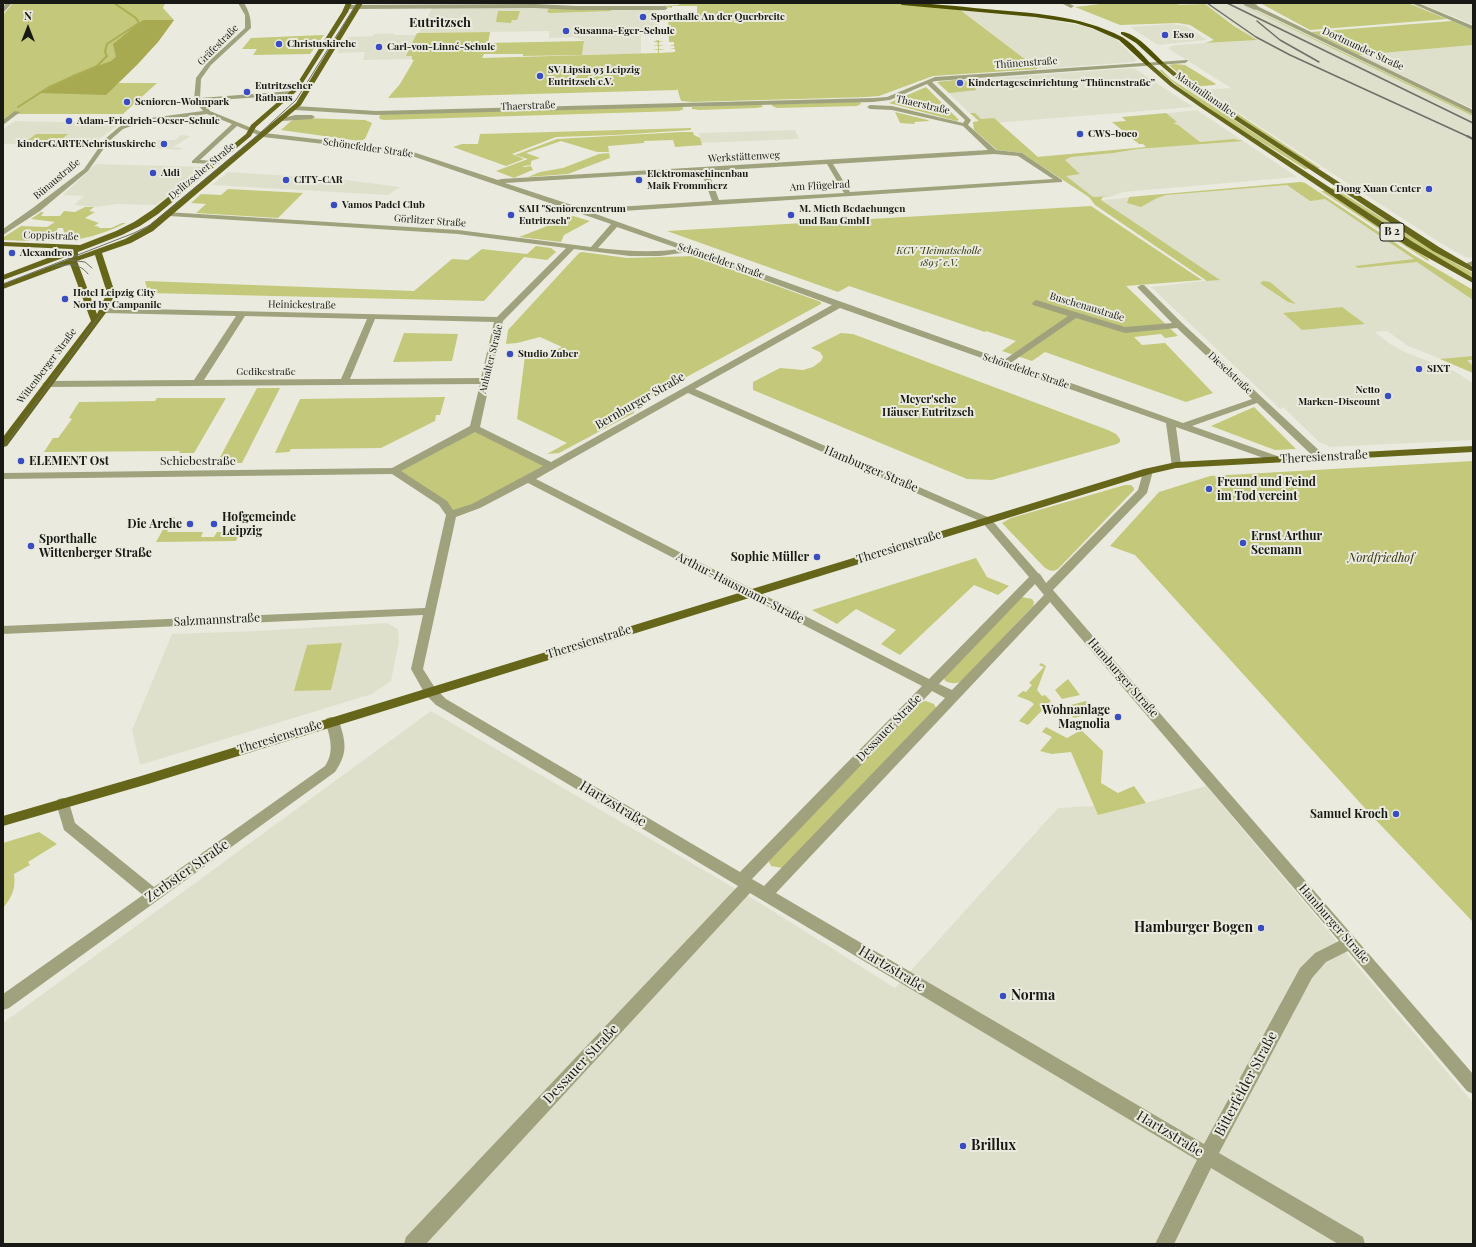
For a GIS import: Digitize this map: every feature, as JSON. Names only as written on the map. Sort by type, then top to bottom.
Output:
[{"type":"highway","name":"Maximilianallee","points":[[902,3],[1035,15],[1076,22],[1099,29],[1121,39],[1148,64]]},
{"type":"highway","name":"Maximilianallee","points":[[933,3],[1038,13],[1099,24],[1130,37],[1161,63]]},
{"type":"main road","name":"Delitzscher Straße","points":[[3,278],[122,232],[147,218],[249,135],[257,123],[297,88],[348,5]]},
{"type":"main road","name":"Delitzscher Straße","points":[[3,287],[139,236],[156,224],[296,108],[359,5]]},
{"type":"main road","name":"Maximilianallee","points":[[1161,63],[1192,89],[1424,241],[1469,264],[1473,270]]},
{"type":"main road","name":"Maximilianallee","points":[[1148,64],[1172,85],[1205,108],[1410,244],[1473,281]]},
{"type":"main road","name":"Coppistraße","points":[[3,244],[82,247],[91,248],[98,252]]},
{"type":"main road","points":[[82,247],[76,253],[73,260],[95,321]]},
{"type":"main road","name":"Wittenberger Straße","points":[[3,444],[104,310],[112,294],[98,252]]},
{"type":"main road","name":"Theresienstraße","points":[[3,821],[1148,471],[1176,466],[1473,449]]},
{"type":"street","points":[[3,11],[9,3]]},
{"type":"street","name":"Gräfestraße","points":[[198,100],[198,79],[209,64],[248,28],[249,20],[247,11],[241,3]]},
{"type":"street","points":[[1064,3],[1071,6]]},
{"type":"street","name":"Dortmunder Straße","points":[[1246,3],[1473,112]]},
{"type":"street","points":[[1414,3],[1473,28]]},
{"type":"street","points":[[348,5],[536,4],[576,8],[665,8]]},
{"type":"street","name":"Thünenstraße","points":[[873,100],[888,99],[935,79],[1185,61]]},
{"type":"street","name":"Thaerstraße","points":[[928,82],[968,120],[964,125]]},
{"type":"street","points":[[198,100],[292,92]]},
{"type":"street","points":[[198,100],[207,109]]},
{"type":"street","points":[[873,100],[877,107]]},
{"type":"street","name":"Thaerstraße","points":[[513,117],[768,103],[873,100]]},
{"type":"street","points":[[768,103],[770,110]]},
{"type":"street","name":"Thaerstraße","points":[[296,108],[376,113],[687,108],[770,110],[877,107],[892,108],[964,125],[994,152]]},
{"type":"street","name":"Schönefelder Straße","points":[[207,109],[263,135],[386,149],[413,154],[496,181],[1279,460]]},
{"type":"street","name":"Bünaustraße","points":[[3,233],[38,209],[86,170],[107,140],[121,128],[135,122],[207,109]]},
{"type":"street","points":[[3,123],[17,112],[6,111]]},
{"type":"street","points":[[336,118],[371,120],[376,113]]},
{"type":"street","points":[[282,119],[300,116],[322,117]]},
{"type":"street","points":[[215,163],[194,162],[237,123]]},
{"type":"street","name":"Werkstättenweg","points":[[496,181],[994,152]]},
{"type":"street","name":"Am Flügelrad","points":[[581,211],[1060,182],[1020,154],[994,152]]},
{"type":"street","points":[[829,162],[848,194]]},
{"type":"street","points":[[704,169],[716,202]]},
{"type":"street","name":"Görlitzer Straße","points":[[168,214],[458,232],[630,254],[660,254],[689,250]]},
{"type":"street","points":[[593,249],[615,224]]},
{"type":"street","name":"Anhalter Straße","points":[[475,428],[484,381],[499,320],[572,247]]},
{"type":"street","name":"Dieselstraße","points":[[1141,287],[1179,325],[1320,457]]},
{"type":"street","name":"Buschenaustraße","points":[[1036,303],[1125,330],[1179,325]]},
{"type":"street","name":"Bernburger Straße","points":[[451,515],[476,506],[528,479],[686,389],[840,304]]},
{"type":"street","name":"Heinickestraße","points":[[104,310],[499,320]]},
{"type":"street","points":[[197,383],[242,314]]},
{"type":"street","points":[[1005,363],[1075,315]]},
{"type":"street","points":[[344,382],[372,317]]},
{"type":"street","name":"Gedikestraße","points":[[47,384],[484,381]]},
{"type":"street","name":"Hamburger Straße","points":[[686,389],[986,520],[1049,591],[1473,1086]]},
{"type":"street","points":[[1183,426],[1258,400]]},
{"type":"street","points":[[1171,422],[1176,466]]},
{"type":"street","points":[[475,428],[551,466]]},
{"type":"street","name":"Schiebestraße","points":[[3,476],[394,471],[475,428]]},
{"type":"street","points":[[394,471],[443,503],[451,515],[417,669],[430,691]]},
{"type":"street","name":"Dessauer Straße","points":[[765,894],[1143,491],[1148,471]]},
{"type":"street","name":"Arthur-Hausmann-Straße","points":[[528,479],[952,696]]},
{"type":"street","name":"Dessauer Straße","points":[[413,1244],[745,882],[1036,576]]},
{"type":"street","name":"Salzmannstraße","points":[[3,630],[430,611]]},
{"type":"street","name":"Hartzstraße","points":[[430,691],[441,702],[1356,1244]]},
{"type":"street","name":"Zerbster Straße","points":[[3,1002],[330,769],[336,761],[339,747],[332,721]]},
{"type":"street","points":[[63,803],[69,826],[153,895]]},
{"type":"street","name":"Bitterfelder Straße","points":[[1164,1244],[1208,1156],[1306,973],[1317,960],[1331,951],[1350,944]]},
{"type":"shaded area","points":[[1175,3],[1242,3],[1473,114],[1473,258],[1465,257],[1439,242],[1203,90],[1231,88],[1169,49],[1169,47],[1175,45],[1256,40],[1205,4],[1179,5]]},
{"type":"shaded area","points":[[1419,3],[1473,3],[1473,25],[1462,20]]},
{"type":"shaded area","name":"Susanna-Eger-Schule","points":[[432,8],[658,8],[658,30],[641,30],[641,54],[582,55],[584,41],[574,37],[549,38],[549,31],[419,33]]},
{"type":"shaded area","points":[[961,10],[1023,15],[1084,26],[1114,37],[1137,60],[1134,62],[1038,69]]},
{"type":"shaded area","points":[[143,20],[174,20],[158,42],[106,95],[40,93],[73,75],[111,61],[116,57],[113,44]]},
{"type":"shaded area","name":"Esso","points":[[1171,24],[1186,26],[1207,40],[1158,45],[1130,27]]},
{"type":"shaded area","name":"Carl-von-Linné-Schule","points":[[394,33],[394,35],[422,35],[412,59],[363,60],[365,52],[337,53],[347,37],[373,36],[374,34]]},
{"type":"shaded area","points":[[1473,45],[1473,109],[1359,55]]},
{"type":"shaded area","points":[[1134,68],[1193,107],[981,124],[937,82]]},
{"type":"shaded area","points":[[1197,110],[1297,177],[1123,192],[1113,196],[1090,198],[1028,157],[1201,144],[1159,114]]},
{"type":"shaded area","points":[[15,121],[114,123],[112,126],[117,126],[91,145],[3,144],[3,129]]},
{"type":"shaded area","points":[[795,130],[799,139],[701,143],[699,133]]},
{"type":"shaded area","name":"kinderGARTENchristuskirche","points":[[181,135],[191,136],[173,147],[182,148],[180,150],[148,148],[157,140],[175,140]]},
{"type":"shaded area","points":[[96,164],[206,167],[156,205],[116,204],[94,207],[74,205],[84,196],[63,195]]},
{"type":"shaded area","points":[[228,172],[338,179],[400,187],[388,195],[212,185]]},
{"type":"shaded area","points":[[1301,182],[1305,183],[1415,256],[1473,290],[1473,373],[1408,346],[1387,331],[1375,332],[1390,344],[1407,353],[1454,371],[1473,383],[1473,440],[1330,447],[1319,442],[1283,407],[1280,409],[1151,287],[1211,280],[1092,201]]},
{"type":"shaded area","points":[[387,623],[398,629],[399,641],[391,681],[372,694],[140,765],[132,730],[172,634],[257,631]]},
{"type":"shaded area","points":[[431,711],[760,903],[895,988],[1058,808],[1146,803],[1206,786],[1473,1103],[1473,1244],[3,1244],[3,1023]]},
{"type":"green space","points":[[13,3],[165,3],[163,8],[174,20],[158,42],[118,83],[157,83],[123,114],[12,114],[3,121],[3,15]]},
{"type":"green space","points":[[678,3],[892,3],[959,9],[1038,69],[933,76],[879,96],[867,97],[692,102],[681,101],[677,88],[677,90],[388,98],[400,84],[414,60],[412,60],[412,56],[406,56],[417,33],[490,32],[488,43],[584,41],[582,55],[523,56],[523,54],[484,54],[482,58],[658,53],[658,50],[653,50],[658,49],[658,46],[653,46],[658,45],[657,42],[653,42],[658,40],[664,41],[659,42],[659,45],[664,46],[659,46],[659,49],[665,49],[659,50],[659,53],[675,52],[675,49],[669,49],[675,48],[674,46],[669,46],[674,45],[674,42],[669,42],[668,19],[697,19],[697,6],[672,6],[672,8],[662,6],[679,5]]},
{"type":"green space","points":[[1108,3],[1175,3],[1179,5],[1205,4],[1234,26],[1257,40],[1205,43],[1214,40],[1190,25],[1178,23],[1120,25],[1075,7]]},
{"type":"green space","points":[[1239,3],[1473,114],[1473,116],[1259,13]]},
{"type":"green space","points":[[1260,3],[1408,3],[1447,19],[1310,30]]},
{"type":"green space","points":[[549,8],[611,9],[611,11],[550,13],[547,12]]},
{"type":"green space","points":[[498,11],[520,11],[517,20],[512,20],[511,23],[496,22]]},
{"type":"green space","points":[[1452,21],[1473,30],[1473,45],[1359,55],[1311,32]]},
{"type":"green space","points":[[324,35],[310,54],[253,55],[257,49],[242,49],[251,38]]},
{"type":"green space","points":[[1169,65],[1185,65],[1216,84],[1193,87],[1176,74],[1178,73]]},
{"type":"green space","points":[[1159,70],[1162,70],[1171,79],[1309,169],[1305,169],[1211,110],[1193,98]]},
{"type":"green space","points":[[963,79],[977,90],[949,93],[937,82]]},
{"type":"green space","points":[[926,87],[959,120],[956,121],[889,103]]},
{"type":"green space","points":[[1200,89],[1320,168],[1317,168],[1197,90]]},
{"type":"green space","points":[[860,102],[861,104],[857,106],[777,108],[772,106],[772,104]]},
{"type":"green space","points":[[761,104],[763,107],[756,108],[692,109],[692,107]]},
{"type":"green space","points":[[681,106],[684,109],[679,111],[384,120],[380,119],[379,117],[381,114]]},
{"type":"green space","points":[[895,112],[929,121],[914,122],[915,124],[900,123]]},
{"type":"green space","points":[[970,113],[975,113],[981,119],[994,118],[1038,157],[1146,147],[1143,144],[1139,144],[1112,122],[1126,121],[1122,117],[1166,113],[1177,122],[1173,123],[1178,125],[1200,142],[1234,139],[1243,141],[1137,149],[1071,157],[1065,160],[1080,174],[1066,176],[1093,197],[1113,196],[1103,197],[1101,200],[1220,280],[1207,281],[1095,205],[1089,197],[1022,153],[997,150],[974,130],[973,122],[979,121]]},
{"type":"green space","points":[[302,118],[365,120],[372,123],[365,139],[360,141],[281,130],[291,121]]},
{"type":"green space","points":[[691,128],[691,130],[556,137],[512,154],[524,159],[506,166],[453,147],[462,144],[478,144],[480,134]]},
{"type":"green space","points":[[693,132],[694,135],[700,138],[702,145],[675,147],[673,140],[644,141],[644,143],[608,146],[609,152],[597,152],[561,141],[526,153],[540,158],[531,161],[531,165],[523,166],[531,166],[533,170],[514,178],[496,171],[528,159],[515,155],[557,139]]},
{"type":"green space","points":[[36,134],[68,134],[57,143],[24,143]]},
{"type":"green space","points":[[609,153],[610,158],[568,174],[528,177],[540,172],[563,168],[599,154]]},
{"type":"green space","points":[[1301,182],[1305,183],[1415,256],[1473,290],[1473,300],[1417,262],[1358,268],[1355,266],[1414,259],[1325,199],[1310,201],[1287,185],[1166,195],[1141,207],[1127,203],[1129,197]]},
{"type":"green space","points":[[1331,188],[1334,188],[1473,273],[1473,278],[1430,254]]},
{"type":"green space","points":[[228,189],[303,193],[278,218],[196,213],[206,204],[191,203],[201,194],[221,195]]},
{"type":"green space","points":[[1321,191],[1325,191],[1429,259],[1428,261]]},
{"type":"green space","name":"KGV \"Heimatscholle 1893\" e.V.","points":[[1091,206],[1202,280],[1126,286],[1178,336],[1165,338],[1161,334],[1134,337],[1142,345],[1165,343],[1213,393],[1186,402],[1045,352],[1032,361],[1002,351],[1016,341],[849,286],[838,292],[667,231]]},
{"type":"green space","points":[[85,207],[94,207],[89,211],[95,212],[85,218],[99,223],[94,226],[100,227],[98,228],[111,228],[122,223],[126,223],[101,234],[74,240],[56,241],[64,233],[63,228],[58,228],[55,235],[39,235],[29,241],[3,240],[4,237],[21,226],[47,227],[55,222],[31,219],[41,212],[44,212],[41,216],[60,216],[64,211],[75,212]]},
{"type":"green space","points":[[573,216],[590,221],[564,235],[561,242],[519,237]]},
{"type":"green space","points":[[536,246],[551,248],[556,252],[547,260],[524,257],[484,301],[148,293],[145,281],[414,291],[452,259],[468,260],[482,249],[527,254]]},
{"type":"green space","points":[[582,252],[627,258],[695,256],[821,302],[821,304],[635,405],[634,413],[559,453],[547,454],[567,443],[517,419],[525,355],[540,352],[545,355],[562,347],[540,337],[517,343],[506,344],[508,330],[579,253]]},
{"type":"green space","points":[[1261,282],[1270,282],[1296,304],[1288,302],[1261,284]]},
{"type":"green space","points":[[1342,307],[1365,324],[1302,330],[1283,313]]},
{"type":"green space","points":[[404,333],[458,334],[452,361],[393,362]]},
{"type":"green space","points":[[841,333],[853,334],[1108,430],[1116,434],[1120,439],[1120,442],[992,480],[967,479],[753,390],[753,382],[780,368],[803,370],[813,367],[821,361],[823,357],[820,352],[811,348]]},
{"type":"green space","points":[[1473,356],[1473,360],[1467,360],[1473,366],[1473,373],[1440,359]]},
{"type":"green space","points":[[257,388],[280,388],[242,463],[217,463]]},
{"type":"green space","points":[[445,397],[440,415],[436,415],[435,421],[381,448],[291,449],[289,452],[275,453],[300,399]]},
{"type":"green space","points":[[157,398],[226,398],[194,453],[179,453],[180,451],[44,452],[53,438],[58,438],[72,419],[69,418],[79,402],[155,401]]},
{"type":"green space","points":[[1254,407],[1296,449],[1275,450],[1211,426]]},
{"type":"green space","points":[[475,428],[551,466],[451,515],[443,503],[394,471]]},
{"type":"green space","name":"Nordfriedhof","points":[[1473,461],[1473,922],[1373,817],[1135,555],[1110,546],[1159,492],[1210,476]]},
{"type":"green space","points":[[1125,485],[1131,485],[1134,490],[1058,569],[1054,571],[1044,567],[1002,523],[1011,518]]},
{"type":"green space","points":[[170,517],[175,517],[167,532],[203,532],[201,537],[214,537],[217,532],[261,532],[259,534],[239,534],[236,541],[156,542]]},
{"type":"green space","points":[[976,558],[987,577],[1009,586],[998,595],[974,585],[900,655],[881,644],[896,630],[856,609],[837,624],[812,610]]},
{"type":"green space","points":[[1022,597],[1032,599],[1034,602],[1033,606],[962,681],[958,683],[950,683],[945,681],[944,677],[1018,599]]},
{"type":"green space","points":[[342,643],[331,690],[294,691],[307,645]]},
{"type":"green space","points":[[1041,663],[1046,666],[1037,690],[1042,696],[1045,695],[1051,701],[1028,725],[1019,721],[1034,704],[1017,696],[1023,691],[1026,692],[1032,685],[1029,683],[1044,667],[1039,665]]},
{"type":"green space","points":[[1068,679],[1080,695],[1062,699],[1055,690]]},
{"type":"green space","points":[[926,701],[934,704],[936,708],[783,868],[771,866],[769,862],[771,857],[921,702]]},
{"type":"green space","points":[[1086,701],[1095,713],[1074,718],[1063,707]]},
{"type":"green space","points":[[1046,727],[1067,738],[1081,730],[1103,751],[1101,783],[1118,793],[1134,786],[1146,803],[1098,815],[1071,752],[1052,754],[1040,751],[1052,737],[1042,732]]},
{"type":"green space","points":[[39,832],[57,844],[28,862],[30,865],[14,874],[13,892],[3,908],[3,843]]},
{"type":"waterway","points":[[18,107],[49,87],[97,66],[107,56],[105,52],[107,44],[139,23],[136,18],[114,3]]},
{"type":"tram line","points":[[3,284],[134,233],[150,225],[259,134],[296,100],[357,3]]},
{"type":"tram line","points":[[69,260],[85,262],[92,268]]},
{"type":"tram line","points":[[56,266],[74,265],[85,270],[88,274]]},
{"type":"tram line","points":[[3,448],[101,314]]},
{"type":"railway","points":[[1207,3],[1256,37],[1290,55],[1469,137]]},
{"type":"railway","points":[[1227,3],[1473,123]]},
{"type":"railway","points":[[1257,21],[1280,40],[1319,62]]},
{"type":"railway","points":[[1469,137],[1473,139]]},
{"type":"place","name":"Sporthalle An der Querbreite","points":[[643,17]]},
{"type":"place","name":"Susanna-Eger-Schule","points":[[566,31]]},
{"type":"place","name":"Esso","points":[[1165,35]]},
{"type":"place","name":"Christuskirche","points":[[279,44]]},
{"type":"place","name":"Carl-von-Linné-Schule","points":[[379,47]]},
{"type":"place","name":"SV Lipsia 93 Leipzig Eutritzsch e.V.","points":[[540,76]]},
{"type":"place","name":"Kindertageseinrichtung “Thünenstraße”","points":[[960,83]]},
{"type":"place","name":"Eutritzscher Rathaus","points":[[247,92]]},
{"type":"place","name":"Senioren-Wohnpark","points":[[127,102]]},
{"type":"place","name":"Adam-Friedrich-Oeser-Schule","points":[[69,121]]},
{"type":"place","name":"CWS-boco","points":[[1080,134]]},
{"type":"place","name":"kinderGARTENchristuskirche","points":[[164,144]]},
{"type":"place","name":"Aldi","points":[[153,173]]},
{"type":"place","name":"CITY-CAR","points":[[286,180]]},
{"type":"place","name":"Elektromaschinenbau Maik Frommherz","points":[[639,180]]},
{"type":"place","name":"Dong Xuan Center","points":[[1429,189]]},
{"type":"place","name":"Vamos Padel Club","points":[[334,205]]},
{"type":"place","name":"SAH \"Seniorenzentrum Eutritzsch\"","points":[[511,215]]},
{"type":"place","name":"M. Mieth Bedachungen und Bau GmbH","points":[[791,215]]},
{"type":"place","name":"Alexandros","points":[[12,253]]},
{"type":"place","name":"Hotel Leipzig City Nord by Campanile","points":[[65,299]]},
{"type":"place","name":"Studio Zuber","points":[[510,354]]},
{"type":"place","name":"SIXT","points":[[1419,369]]},
{"type":"place","name":"Netto Marken-Discount","points":[[1388,396]]},
{"type":"place","name":"ELEMENT Ost","points":[[21,461]]},
{"type":"place","name":"Freund und Feind im Tod vereint","points":[[1209,489]]},
{"type":"place","name":"Die Arche","points":[[190,524]]},
{"type":"place","name":"Hofgemeinde Leipzig","points":[[214,524]]},
{"type":"place","name":"Ernst Arthur Seemann","points":[[1243,543]]},
{"type":"place","name":"Sporthalle Wittenberger Straße","points":[[31,546]]},
{"type":"place","name":"Sophie Müller","points":[[817,557]]},
{"type":"place","name":"Wohnanlage Magnolia","points":[[1118,717]]},
{"type":"place","name":"Samuel Kroch","points":[[1396,814]]},
{"type":"place","name":"Hamburger Bogen","points":[[1261,928]]},
{"type":"place","name":"Norma","points":[[1003,996]]},
{"type":"place","name":"Brillux","points":[[963,1146]]},
{"type":"district","name":"Eutritzsch","points":[[440,23]]},
{"type":"district","name":"Meyer'sche Häuser Eutritzsch","points":[[928,406]]}]
